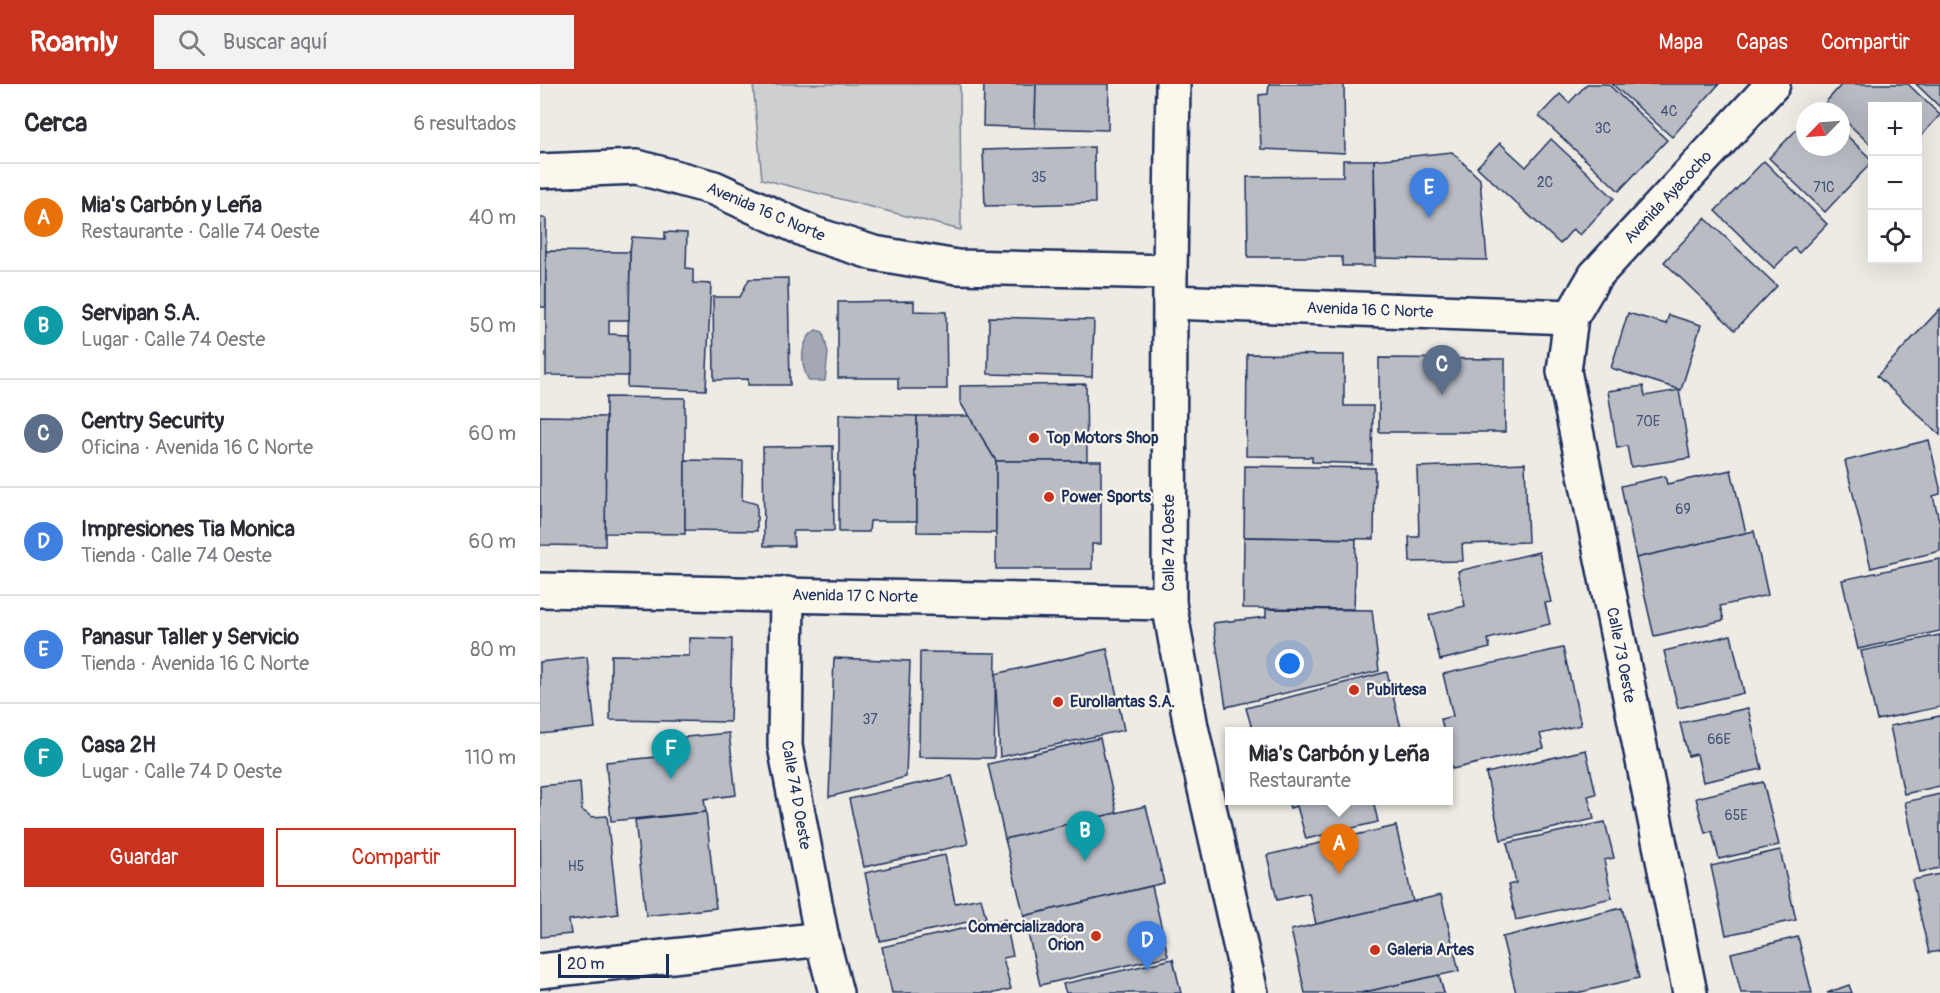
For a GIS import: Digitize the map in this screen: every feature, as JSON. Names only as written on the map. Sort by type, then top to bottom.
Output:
[{"type":"street","name":"Calle 74 Oeste","points":[[1173,84],[1169,603],[1191,727],[1251,993]]},
{"type":"street","name":"Avenida Ayacocho","points":[[1571,317],[1595,276],[1773,84]]},
{"type":"street","name":"Avenida 16 C Norte","points":[[540,171],[637,167],[714,188],[814,234],[874,253],[957,267],[1170,287],[1571,317]]},
{"type":"street","name":"Calle 73 Oeste","points":[[1571,317],[1564,371],[1690,993]]},
{"type":"street","name":"Avenida 17 C Norte","points":[[540,590],[1169,603]]},
{"type":"street","name":"Calle 74 D Oeste","points":[[787,594],[785,746],[822,939],[836,993]]},
{"type":"street","points":[[540,971],[822,939]]},
{"type":"shaded area","points":[[753,84],[960,84],[961,230],[762,179]]},
{"type":"shaded area","points":[[816,330],[823,332],[828,353],[825,381],[809,381],[804,368],[803,354],[806,340]]},
{"type":"building","points":[[984,84],[1036,84],[1035,128],[983,126]]},
{"type":"building","points":[[1036,84],[1109,84],[1108,130],[1035,128]]},
{"type":"building","points":[[1269,84],[1344,84],[1345,153],[1261,149],[1259,95],[1268,94]]},
{"type":"building","points":[[1587,84],[1608,84],[1667,140],[1619,191],[1539,116],[1560,94],[1569,103]]},
{"type":"building","points":[[1612,84],[1719,84],[1672,137]]},
{"type":"building","points":[[1842,84],[1908,84],[1940,115],[1922,135],[1922,102],[1868,102],[1868,142],[1850,125],[1850,102],[1826,102]]},
{"type":"building","points":[[1916,84],[1940,84],[1940,107]]},
{"type":"building","points":[[1796,130],[1796,156],[1850,156],[1850,139],[1868,156],[1868,166],[1825,212],[1769,158]]},
{"type":"building","points":[[1551,139],[1614,198],[1580,235],[1573,229],[1560,244],[1477,167],[1500,143],[1526,167]]},
{"type":"building","points":[[1094,147],[1095,203],[985,206],[983,150]]},
{"type":"building","points":[[1452,152],[1480,179],[1487,260],[1376,258],[1374,160]]},
{"type":"building","points":[[1343,160],[1374,160],[1375,266],[1342,266],[1342,257],[1248,257],[1247,177],[1343,176]]},
{"type":"building","points":[[1764,161],[1827,224],[1799,253],[1794,248],[1774,268],[1715,211]]},
{"type":"building","points":[[540,218],[546,218],[546,307],[540,307]]},
{"type":"building","points":[[1705,218],[1777,286],[1735,330],[1664,262]]},
{"type":"building","points":[[665,232],[687,233],[686,268],[693,269],[693,283],[711,284],[706,390],[627,387],[632,237],[665,239]]},
{"type":"building","points":[[546,251],[630,252],[629,320],[609,320],[609,334],[628,335],[628,376],[546,375]]},
{"type":"building","points":[[788,278],[790,385],[748,385],[748,379],[714,380],[713,297],[740,297],[749,279]]},
{"type":"building","points":[[914,301],[914,311],[946,312],[947,389],[898,389],[898,378],[838,378],[838,302]]},
{"type":"building","points":[[1940,309],[1940,435],[1877,376]]},
{"type":"building","points":[[1628,313],[1666,324],[1669,315],[1701,325],[1681,390],[1611,368]]},
{"type":"building","points":[[989,317],[1094,320],[1092,377],[988,374]]},
{"type":"building","points":[[1247,354],[1344,355],[1344,406],[1373,406],[1372,464],[1312,462],[1312,457],[1246,456]]},
{"type":"building","points":[[1379,358],[1505,359],[1505,432],[1379,432]]},
{"type":"building","name":"Top Motors Shop","points":[[1086,384],[1087,461],[996,461],[960,402],[960,386]]},
{"type":"building","points":[[1643,386],[1645,396],[1679,390],[1690,458],[1631,467],[1627,446],[1617,448],[1608,391]]},
{"type":"building","points":[[606,397],[685,398],[685,534],[605,533]]},
{"type":"building","points":[[839,414],[917,416],[917,521],[870,521],[869,532],[839,532]]},
{"type":"building","points":[[540,416],[606,417],[605,546],[540,545]]},
{"type":"building","points":[[917,416],[969,416],[996,461],[996,533],[917,532]]},
{"type":"building","points":[[1929,440],[1940,488],[1940,494],[1933,496],[1940,524],[1940,551],[1871,568],[1845,461]]},
{"type":"building","points":[[833,446],[834,531],[793,531],[794,546],[764,546],[763,447]]},
{"type":"building","points":[[685,460],[743,461],[742,500],[757,504],[757,531],[685,530]]},
{"type":"building","name":"Power Sports","points":[[996,461],[1101,461],[1101,544],[1092,544],[1092,569],[996,569]]},
{"type":"building","points":[[1525,463],[1528,542],[1462,544],[1463,561],[1410,562],[1409,537],[1419,537],[1417,467]]},
{"type":"building","points":[[1245,466],[1375,468],[1374,539],[1244,537]]},
{"type":"building","points":[[1731,470],[1746,533],[1636,558],[1621,486],[1665,476],[1667,484]]},
{"type":"building","points":[[1754,531],[1768,595],[1720,606],[1724,620],[1654,636],[1636,558]]},
{"type":"building","points":[[1244,537],[1356,539],[1354,609],[1243,608]]},
{"type":"building","points":[[1539,552],[1551,602],[1545,603],[1550,624],[1488,639],[1490,648],[1440,660],[1429,615],[1465,606],[1458,571]]},
{"type":"building","points":[[1940,559],[1940,631],[1858,649],[1842,580]]},
{"type":"building","points":[[1266,609],[1372,610],[1379,671],[1226,707],[1213,623],[1266,617]]},
{"type":"building","points":[[1731,635],[1744,693],[1678,708],[1664,651]]},
{"type":"building","points":[[1940,635],[1940,707],[1877,720],[1861,651]]},
{"type":"building","points":[[689,638],[732,639],[730,722],[610,720],[611,655],[689,656]]},
{"type":"building","points":[[1563,648],[1581,725],[1540,734],[1544,748],[1453,769],[1453,727],[1443,727],[1441,719],[1453,716],[1443,674]]},
{"type":"building","name":"Eurollantas S.A.","points":[[1107,649],[1124,730],[1000,757],[995,674]]},
{"type":"building","points":[[920,652],[996,653],[994,758],[919,757]]},
{"type":"building","points":[[587,657],[595,728],[540,734],[540,662]]},
{"type":"building","points":[[834,658],[910,661],[906,777],[829,797]]},
{"type":"building","name":"Publitesa","points":[[1387,672],[1401,727],[1252,727],[1246,708]]},
{"type":"building","points":[[1748,708],[1762,769],[1703,782],[1697,754],[1688,756],[1680,723]]},
{"type":"building","points":[[1940,716],[1940,786],[1904,794],[1890,726]]},
{"type":"building","points":[[729,733],[736,795],[704,799],[706,812],[611,821],[606,762],[677,755],[676,738]]},
{"type":"building","points":[[1100,738],[1117,813],[1005,839],[988,764]]},
{"type":"building","points":[[1586,750],[1596,794],[1588,796],[1594,819],[1501,840],[1486,773]]},
{"type":"building","points":[[952,776],[968,844],[864,867],[849,799]]},
{"type":"building","points":[[580,782],[582,810],[592,817],[607,816],[618,914],[569,920],[571,934],[541,937],[540,786]]},
{"type":"building","points":[[1763,782],[1779,845],[1719,859],[1712,831],[1705,833],[1696,798]]},
{"type":"building","points":[[1940,794],[1940,868],[1920,872],[1905,802]]},
{"type":"building","points":[[1289,805],[1374,805],[1378,822],[1306,839],[1297,806],[1290,808]]},
{"type":"building","points":[[1146,806],[1164,883],[1024,916],[1005,839]]},
{"type":"building","points":[[706,812],[716,908],[646,916],[635,820]]},
{"type":"building","points":[[1605,822],[1614,858],[1604,860],[1612,898],[1516,920],[1508,885],[1516,883],[1507,843]]},
{"type":"building","points":[[1396,826],[1413,902],[1316,924],[1309,893],[1277,900],[1267,855]]},
{"type":"building","points":[[1780,850],[1796,920],[1726,935],[1711,866]]},
{"type":"building","points":[[945,855],[955,903],[981,898],[986,918],[880,941],[865,873]]},
{"type":"building","points":[[1940,874],[1940,951],[1929,953],[1912,880]]},
{"type":"building","name":"Comercializadora Orion","points":[[1152,886],[1168,956],[1040,985],[1024,916]]},
{"type":"building","name":"Galeria Artes","points":[[1441,895],[1459,971],[1361,993],[1305,993],[1291,930]]},
{"type":"building","points":[[1622,908],[1639,978],[1577,993],[1516,993],[1502,937]]},
{"type":"building","points":[[1005,919],[1013,956],[1003,958],[1011,989],[995,993],[892,993],[882,947]]},
{"type":"building","points":[[1798,937],[1812,993],[1741,993],[1731,953]]},
{"type":"building","points":[[1173,959],[1181,993],[1066,993],[1063,984]]},
{"type":"building","points":[[1439,975],[1444,993],[1361,993]]},
{"type":"building","points":[[1849,985],[1852,993],[1827,993]]},
{"type":"place","name":"Panasur Taller y Servicio","points":[[1429,218]]},
{"type":"place","name":"Centry Security","points":[[1442,395]]},
{"type":"place","name":"Top Motors Shop","points":[[1034,438]]},
{"type":"place","name":"Power Sports","points":[[1049,497]]},
{"type":"place","name":"Publitesa","points":[[1354,690]]},
{"type":"place","name":"Eurollantas S.A.","points":[[1058,702]]},
{"type":"place","name":"Casa 2H","points":[[671,779]]},
{"type":"place","name":"Servipan S.A.","points":[[1085,861]]},
{"type":"place","name":"Mia's Carbón y Leña","points":[[1339,874]]},
{"type":"place","name":"Comercializadora Orion","points":[[1096,936]]},
{"type":"place","name":"Galeria Artes","points":[[1375,950]]},
{"type":"place","name":"Impresiones Tia Monica","points":[[1147,971]]}]
